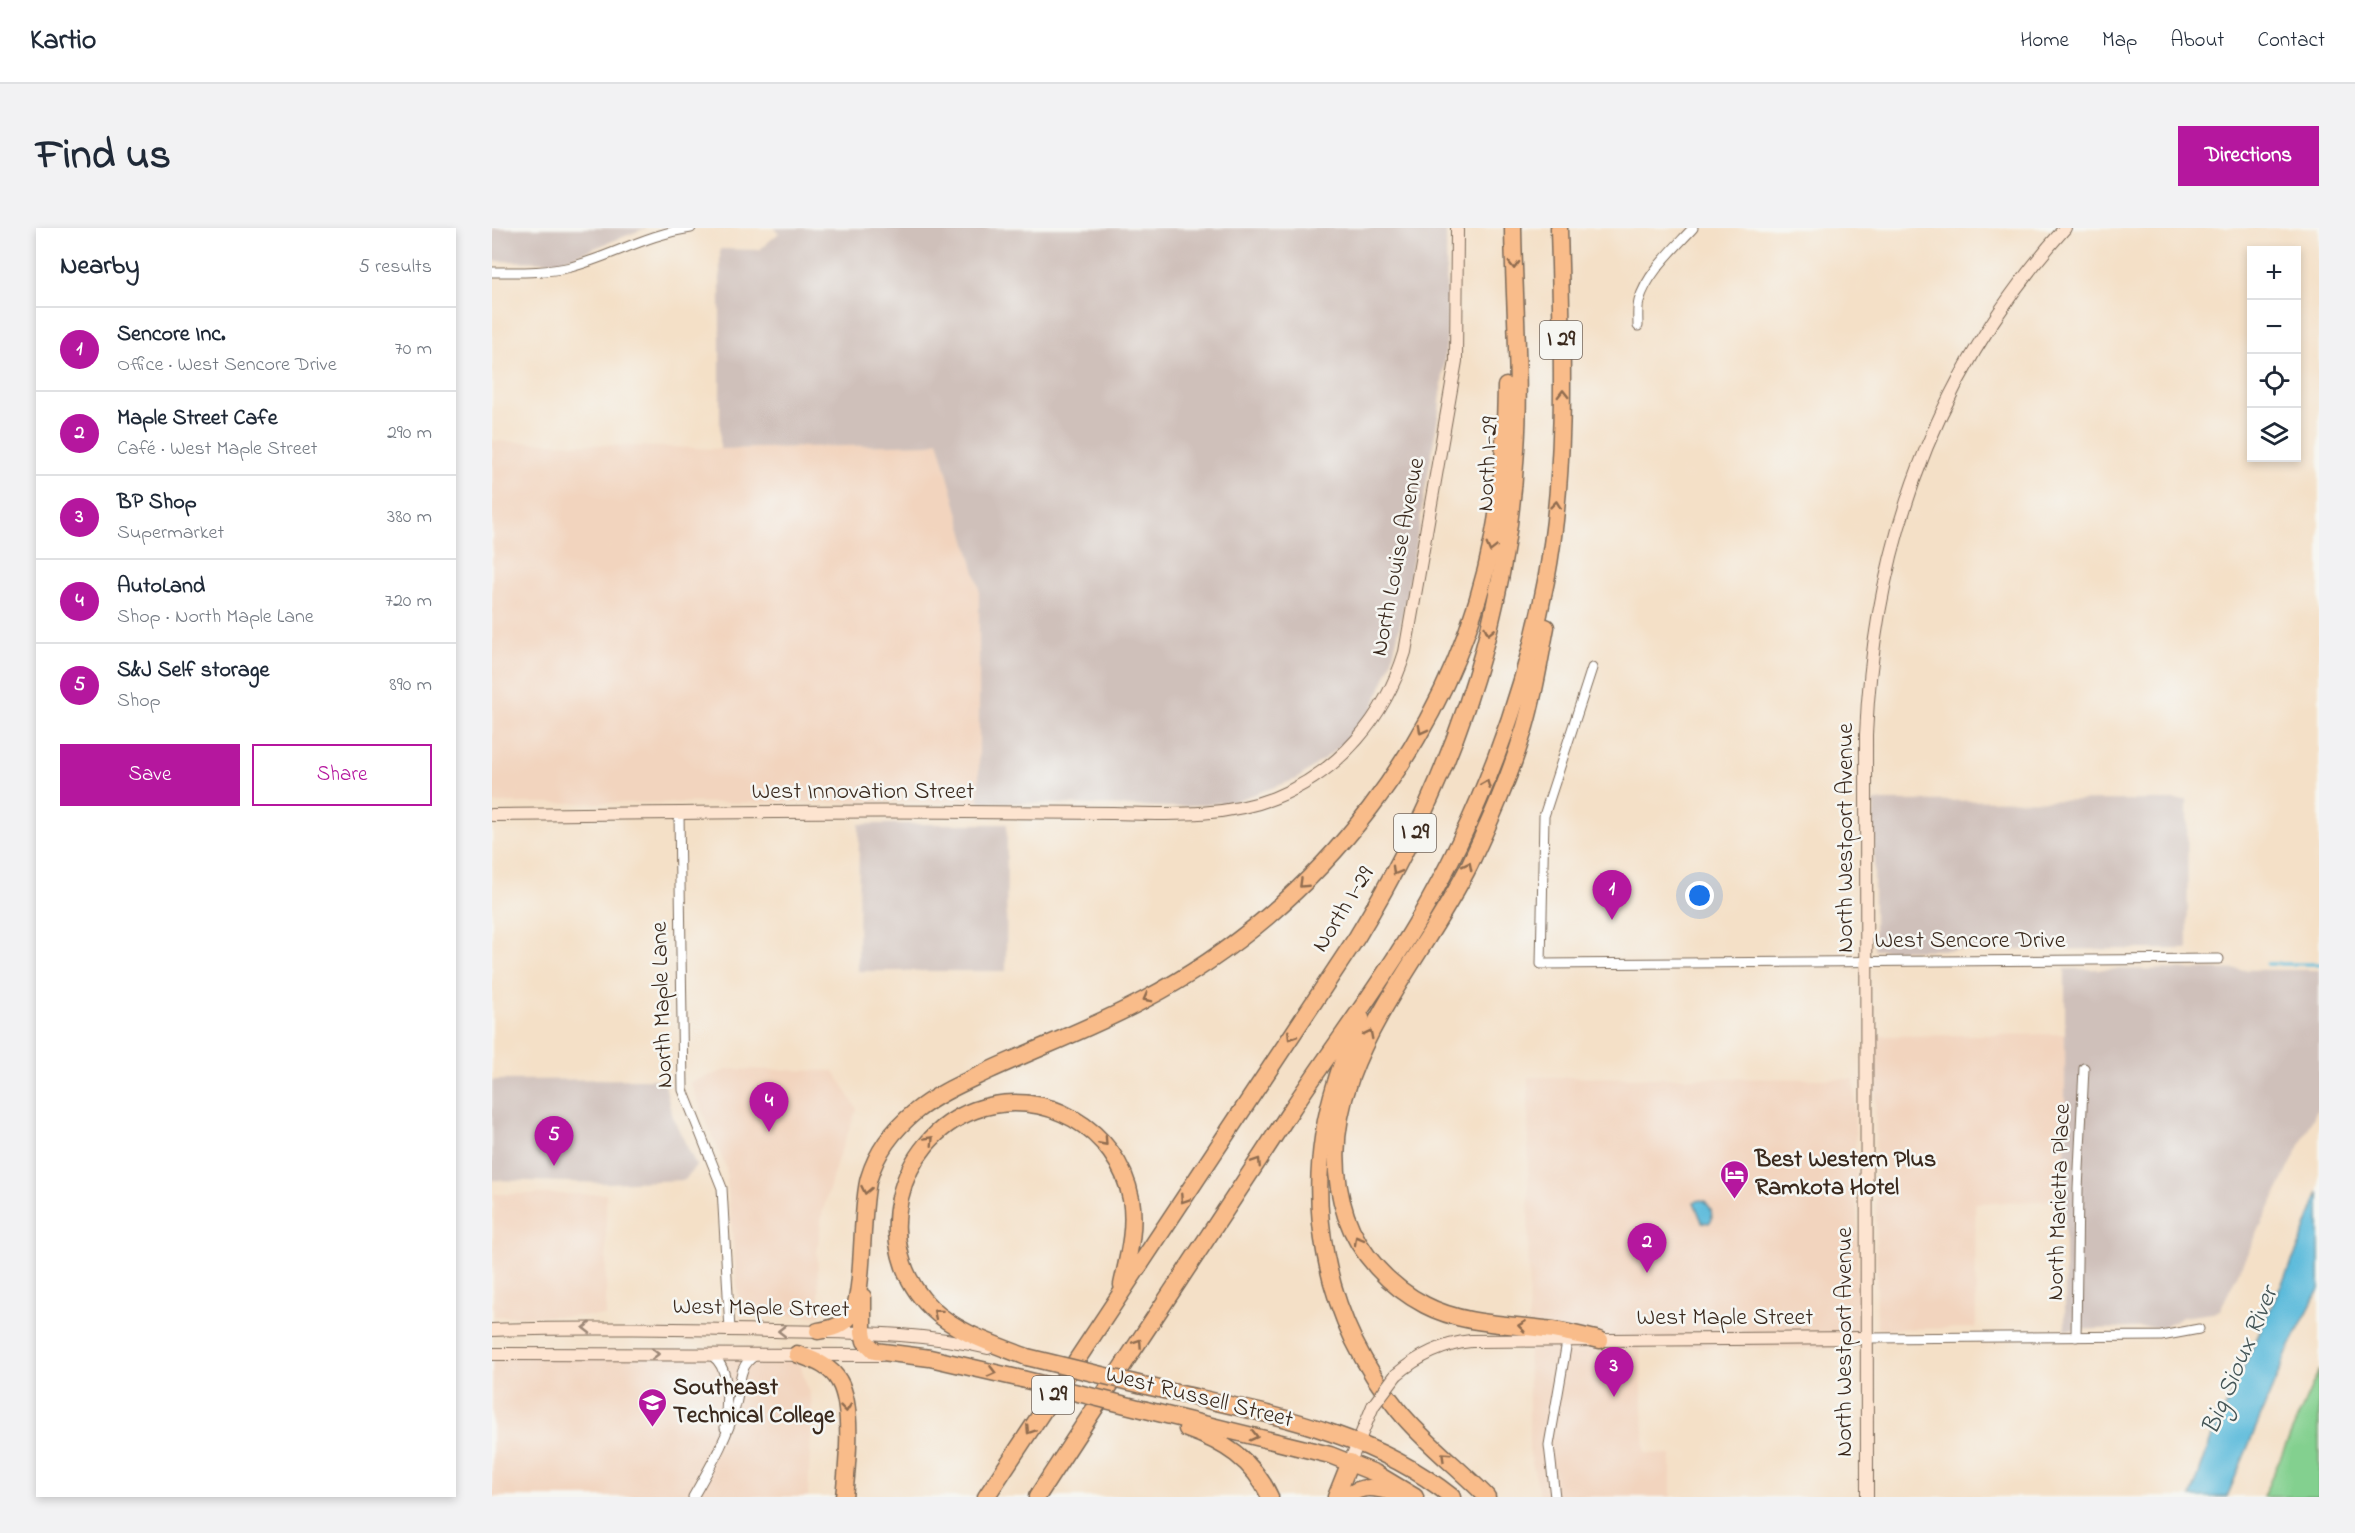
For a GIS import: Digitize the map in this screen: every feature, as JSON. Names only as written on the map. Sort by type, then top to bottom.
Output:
[{"type":"highway","name":"North I-29","points":[[986,1497],[1357,937],[1402,861],[1451,752],[1484,651],[1499,591],[1509,527],[1517,426],[1513,228]]},
{"type":"highway","name":"I 29","points":[[1037,1497],[1401,948],[1449,864],[1493,766],[1530,650],[1550,558],[1562,429],[1559,228]]},
{"type":"highway","points":[[818,1331],[839,1326],[855,1308],[866,1190],[875,1161],[899,1125],[918,1109],[959,1084],[1143,1000],[1233,945],[1312,876],[1385,790],[1421,732],[1451,671],[1486,568],[1500,487],[1506,347],[1515,302]]},
{"type":"highway","points":[[1550,558],[1554,578],[1548,620],[1531,703],[1503,794],[1468,867],[1433,931],[1377,1020],[1360,1053],[1341,1108],[1335,1155],[1339,1189],[1348,1222],[1366,1254],[1393,1284],[1410,1297],[1446,1313],[1568,1337],[1600,1340]]},
{"type":"highway","points":[[1401,948],[1362,1017],[1336,1081],[1321,1148],[1319,1179],[1321,1234],[1340,1310],[1371,1375],[1410,1424],[1487,1497]]},
{"type":"highway","name":"West Russell Street","points":[[1120,1294],[1132,1234],[1132,1211],[1127,1187],[1112,1152],[1085,1125],[1064,1113],[1022,1103],[1006,1103],[975,1110],[946,1125],[914,1161],[901,1191],[896,1222],[897,1239],[904,1269],[920,1296],[942,1318],[969,1334],[1027,1357],[1320,1429],[1358,1441],[1401,1462],[1452,1497]]},
{"type":"highway","points":[[862,1332],[863,1221]]},
{"type":"highway","name":"West Russell Street","points":[[862,1332],[865,1341],[875,1352],[940,1360],[1306,1448],[1350,1462],[1375,1473],[1414,1497]]},
{"type":"highway","points":[[797,1354],[825,1365],[839,1380],[844,1390],[847,1420],[844,1497]]},
{"type":"highway","points":[[1146,1410],[1230,1448],[1252,1468],[1270,1497]]},
{"type":"highway","points":[[1049,1497],[1080,1447],[1089,1416]]},
{"type":"highway","points":[[1336,1497],[1350,1462]]},
{"type":"highway","points":[[1347,1497],[1360,1488],[1369,1487],[1410,1497]]},
{"type":"main road","name":"North Louise Avenue","points":[[1235,810],[1295,789],[1344,754],[1379,712],[1400,670],[1410,631],[1456,362],[1457,228]]},
{"type":"main road","name":"North Westport Avenue","points":[[1867,1497],[1869,684],[1874,635],[1891,550],[1921,458],[1967,363],[1995,317],[2065,228]]},
{"type":"main road","name":"West Innovation Street","points":[[492,815],[936,812],[1193,814],[1235,810]]},
{"type":"main road","name":"West Maple Street","points":[[492,1330],[596,1328],[862,1332],[944,1338],[1027,1357]]},
{"type":"main road","points":[[1350,1462],[1373,1406],[1395,1375],[1420,1356],[1457,1342],[1568,1337]]},
{"type":"main road","name":"West Maple Street","points":[[1600,1340],[1866,1338]]},
{"type":"main road","name":"West Maple Street","points":[[492,1354],[893,1355]]},
{"type":"street","points":[[492,272],[541,271],[570,267],[656,235],[691,228]]},
{"type":"street","points":[[1638,326],[1639,302],[1649,281],[1664,259],[1693,228]]},
{"type":"street","name":"West Sencore Drive","points":[[1592,668],[1544,816],[1541,964],[2219,959]]},
{"type":"street","name":"North Maple Lane","points":[[679,814],[683,1090],[722,1188],[730,1330]]},
{"type":"street","name":"North Marietta Place","points":[[2076,1337],[2078,1198],[2084,1068]]},
{"type":"street","name":"West Maple Street","points":[[1866,1338],[2171,1336],[2199,1329]]},
{"type":"street","points":[[1555,1497],[1549,1445],[1568,1337]]},
{"type":"street","points":[[709,1354],[719,1360],[725,1374],[724,1438]]},
{"type":"street","points":[[693,1497],[724,1438],[736,1402],[741,1372],[751,1358],[758,1354]]},
{"type":"shaded area","points":[[492,228],[646,228],[559,262],[492,261]]},
{"type":"shaded area","points":[[774,228],[1446,228],[1447,339],[1439,411],[1406,599],[1391,664],[1371,712],[1345,743],[1297,779],[1232,802],[1174,807],[979,802],[979,587],[938,440],[930,444],[720,449],[720,249],[759,250],[779,233]]},
{"type":"shaded area","points":[[938,440],[979,587],[979,802],[492,803],[492,441],[720,449],[930,444]]},
{"type":"shaded area","points":[[2187,800],[2188,949],[1874,950],[1874,801]]},
{"type":"shaded area","points":[[859,824],[1007,824],[1006,971],[858,971]]},
{"type":"shaded area","points":[[2065,969],[2319,970],[2319,1106],[2220,1310],[2182,1317],[2163,1327],[2065,1330]]},
{"type":"shaded area","points":[[2067,1034],[2068,1200],[1975,1203],[1976,1328],[1877,1329],[1875,1036]]},
{"type":"shaded area","points":[[730,1069],[834,1071],[857,1109],[837,1161],[822,1214],[817,1253],[820,1316],[740,1314],[726,1168],[690,1082]]},
{"type":"shaded area","points":[[1528,1077],[1854,1079],[1860,1348],[1640,1347],[1645,1453],[1671,1455],[1671,1497],[1540,1497],[1529,1450]]},
{"type":"shaded area","points":[[664,1079],[672,1116],[696,1165],[685,1180],[607,1183],[492,1180],[492,1080]]},
{"type":"shaded area","points":[[494,1194],[606,1194],[606,1316],[494,1316]]},
{"type":"shaded area","name":"Southeast Technical College","points":[[492,1354],[797,1354],[812,1403],[808,1497],[492,1497]]},
{"type":"green space","points":[[2319,1370],[2319,1497],[2263,1497]]},
{"type":"water","points":[[2319,1192],[2319,1289],[2289,1348],[2227,1497],[2191,1497],[2211,1439],[2300,1244]]},
{"type":"water","points":[[1705,1201],[1711,1209],[1712,1219],[1709,1223],[1702,1222],[1694,1202]]},
{"type":"waterway","points":[[2267,964],[2319,964]]},
{"type":"place","name":"Sencore Inc.","points":[[1612,920]]},
{"type":"place","name":"AutoLand","points":[[769,1132]]},
{"type":"place","name":"S&J Self storage","points":[[554,1166]]},
{"type":"place","name":"Best Western Plus Ramkota Hotel","points":[[1734,1200]]},
{"type":"place","name":"Maple Street Cafe","points":[[1647,1273]]},
{"type":"place","name":"BP Shop","points":[[1614,1397]]},
{"type":"place","name":"Southeast Technical College","points":[[652,1428]]},
{"type":"water label","name":"Big Sioux River","points":[[2241,1361]]}]
